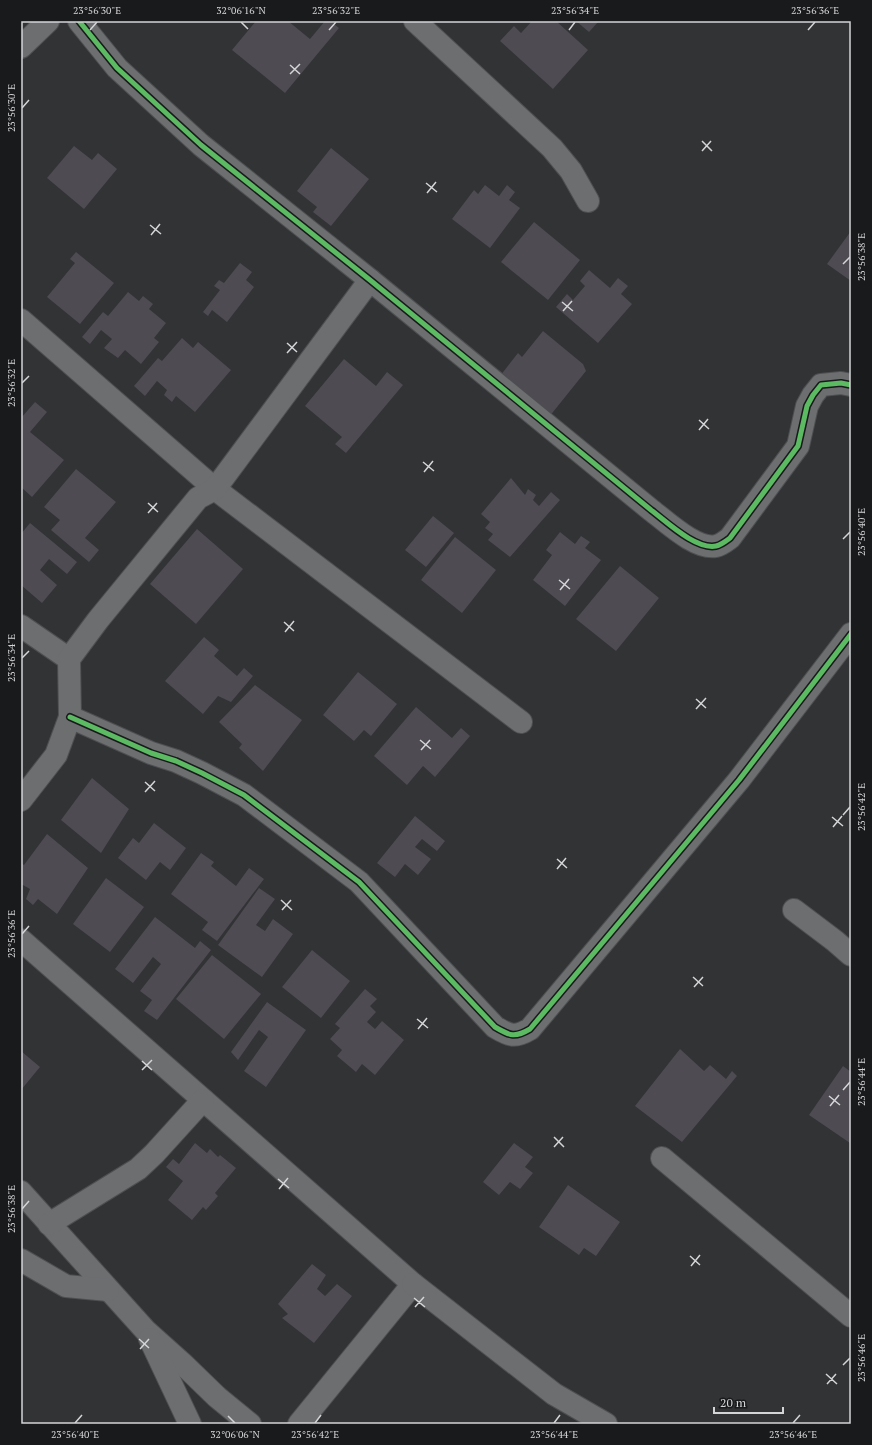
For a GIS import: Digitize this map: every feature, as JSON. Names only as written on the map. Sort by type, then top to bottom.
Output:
[{"type":"street","points":[[21,47],[48,21]]},
{"type":"street","points":[[79,21],[117,68],[201,145],[370,280],[651,510],[693,541],[706,546],[717,546],[730,538],[798,446],[807,406],[813,394],[821,385],[841,383],[851,385]]},
{"type":"street","points":[[415,21],[552,148],[571,172],[588,201]]},
{"type":"street","points":[[21,800],[56,756],[70,717],[69,659],[98,620],[198,498],[215,489],[370,280]]},
{"type":"street","points":[[21,320],[215,489],[521,722]]},
{"type":"street","points":[[21,626],[69,659]]},
{"type":"street","points":[[70,717],[151,753],[176,761],[244,795],[359,882],[495,1027],[507,1034],[515,1035],[522,1034],[530,1029],[739,780],[851,634]]},
{"type":"street","points":[[794,910],[851,955]]},
{"type":"street","points":[[21,940],[413,1284],[554,1394],[606,1424]]},
{"type":"street","points":[[49,1224],[138,1169],[154,1154],[203,1100]]},
{"type":"street","points":[[662,1158],[851,1316]]},
{"type":"street","points":[[21,1192],[146,1331],[184,1365],[217,1398],[250,1424]]},
{"type":"street","points":[[21,1260],[66,1286],[108,1290]]},
{"type":"street","points":[[299,1424],[413,1284]]},
{"type":"street","points":[[146,1331],[190,1424]]},
{"type":"building","points":[[256,21],[288,21],[310,39],[325,21],[330,21],[339,28],[285,93],[232,50]]},
{"type":"building","points":[[532,21],[556,21],[588,50],[553,89],[500,41],[514,26],[521,33]]},
{"type":"building","points":[[576,21],[599,21],[589,32]]},
{"type":"building","points":[[74,146],[92,160],[98,153],[117,169],[84,209],[47,178]]},
{"type":"building","points":[[331,148],[369,179],[331,226],[313,212],[317,207],[297,191]]},
{"type":"building","points":[[485,185],[499,196],[507,185],[515,192],[509,200],[520,208],[490,248],[452,219],[474,190],[478,194]]},
{"type":"building","points":[[534,222],[580,260],[548,300],[501,262]]},
{"type":"building","points":[[851,231],[851,281],[827,264]]},
{"type":"building","points":[[76,252],[114,283],[80,324],[47,297],[75,263],[70,259]]},
{"type":"building","points":[[240,263],[252,272],[246,280],[254,287],[227,322],[212,310],[208,316],[203,312],[220,290],[214,286],[219,280],[224,283]]},
{"type":"building","points":[[589,270],[610,288],[618,278],[628,286],[621,294],[632,304],[598,343],[556,307],[567,294],[573,300],[585,286],[580,281]]},
{"type":"building","points":[[128,292],[139,301],[143,296],[153,304],[149,309],[166,323],[154,338],[159,342],[141,364],[125,350],[118,358],[104,348],[112,339],[101,330],[90,344],[82,337],[103,312],[108,316]]},
{"type":"building","points":[[543,331],[583,364],[586,371],[549,417],[500,376],[518,353],[522,357]]},
{"type":"building","points":[[182,338],[193,348],[198,342],[231,370],[195,412],[176,396],[172,402],[164,395],[167,390],[157,381],[145,396],[134,386],[158,358],[162,361]]},
{"type":"building","points":[[344,359],[376,386],[387,372],[403,385],[346,453],[335,444],[342,437],[305,406]]},
{"type":"building","points":[[35,402],[47,412],[30,432],[64,460],[32,497],[21,487],[21,418]]},
{"type":"building","points":[[76,469],[116,502],[85,538],[99,550],[89,562],[51,530],[60,520],[44,507]]},
{"type":"building","points":[[511,478],[525,495],[528,489],[536,495],[533,500],[539,506],[551,492],[560,500],[510,557],[488,540],[493,534],[485,528],[490,522],[481,514]]},
{"type":"building","points":[[433,516],[454,533],[426,567],[405,550]]},
{"type":"building","points":[[30,523],[77,562],[67,574],[49,559],[40,570],[57,585],[42,603],[21,585],[21,534]]},
{"type":"building","points":[[197,529],[243,569],[196,624],[150,584]]},
{"type":"building","points":[[560,532],[575,544],[581,536],[590,542],[585,548],[601,560],[565,606],[533,580],[552,555],[546,550]]},
{"type":"building","points":[[455,537],[496,570],[462,613],[421,580]]},
{"type":"building","points":[[620,566],[659,598],[616,651],[576,619]]},
{"type":"building","points":[[204,637],[219,650],[214,656],[237,676],[244,668],[253,676],[231,702],[218,696],[203,714],[165,681]]},
{"type":"building","points":[[358,672],[397,704],[371,736],[364,730],[354,741],[323,715]]},
{"type":"building","points":[[255,685],[302,720],[263,771],[239,748],[242,744],[219,722]]},
{"type":"building","points":[[416,707],[452,738],[461,728],[470,736],[435,777],[423,766],[407,785],[374,756]]},
{"type":"building","points":[[92,778],[129,809],[101,853],[61,820]]},
{"type":"building","points":[[415,816],[445,841],[437,851],[422,839],[415,847],[431,859],[418,875],[405,864],[395,877],[377,863]]},
{"type":"building","points":[[154,823],[186,848],[170,870],[160,862],[146,880],[118,858],[133,838],[139,843]]},
{"type":"building","points":[[47,834],[88,868],[57,914],[38,899],[33,905],[26,899],[30,889],[21,884],[21,863],[24,865]]},
{"type":"building","points":[[201,853],[214,862],[211,866],[236,886],[249,868],[264,879],[217,941],[202,930],[208,922],[171,894]]},
{"type":"building","points":[[106,878],[144,907],[110,952],[73,924]]},
{"type":"building","points":[[259,888],[275,899],[256,925],[265,931],[273,919],[293,934],[262,977],[218,945]]},
{"type":"building","points":[[155,917],[195,948],[200,941],[211,950],[157,1020],[144,1011],[152,1000],[140,991],[161,964],[153,957],[133,983],[115,969]]},
{"type":"building","points":[[312,950],[350,981],[321,1018],[282,987]]},
{"type":"building","points":[[212,955],[261,994],[224,1039],[176,999]]},
{"type":"building","points":[[365,989],[377,999],[370,1006],[376,1012],[367,1022],[375,1029],[382,1021],[404,1040],[375,1075],[362,1064],[356,1072],[337,1056],[342,1050],[330,1039],[340,1028],[335,1024]]},
{"type":"building","points":[[267,1002],[306,1030],[266,1087],[244,1071],[268,1037],[259,1030],[238,1060],[231,1052]]},
{"type":"building","points":[[680,1049],[704,1071],[710,1065],[726,1079],[732,1071],[737,1076],[682,1142],[635,1106]]},
{"type":"building","points":[[21,1051],[40,1067],[21,1090]]},
{"type":"building","points":[[843,1066],[851,1072],[850,1143],[809,1115]]},
{"type":"building","points":[[195,1143],[207,1153],[210,1149],[218,1157],[220,1155],[236,1168],[215,1193],[218,1196],[206,1210],[203,1207],[192,1220],[168,1200],[183,1181],[166,1167],[173,1159],[179,1164]]},
{"type":"building","points":[[514,1143],[533,1157],[525,1167],[533,1173],[520,1189],[510,1182],[499,1195],[483,1182]]},
{"type":"building","points":[[568,1185],[620,1222],[596,1256],[584,1248],[579,1255],[539,1227]]},
{"type":"building","points":[[312,1264],[326,1275],[317,1289],[325,1296],[337,1284],[352,1296],[314,1343],[282,1318],[288,1314],[278,1304]]},
{"type":"cycle path","points":[[79,21],[117,68],[201,145],[370,280],[673,528],[691,540],[708,546],[716,546],[722,544],[730,538],[798,446],[807,406],[813,395],[821,385],[841,383],[851,385]]},
{"type":"cycle path","points":[[70,717],[151,753],[176,761],[244,795],[359,882],[495,1027],[509,1034],[516,1035],[530,1029],[739,780],[851,634]]}]
